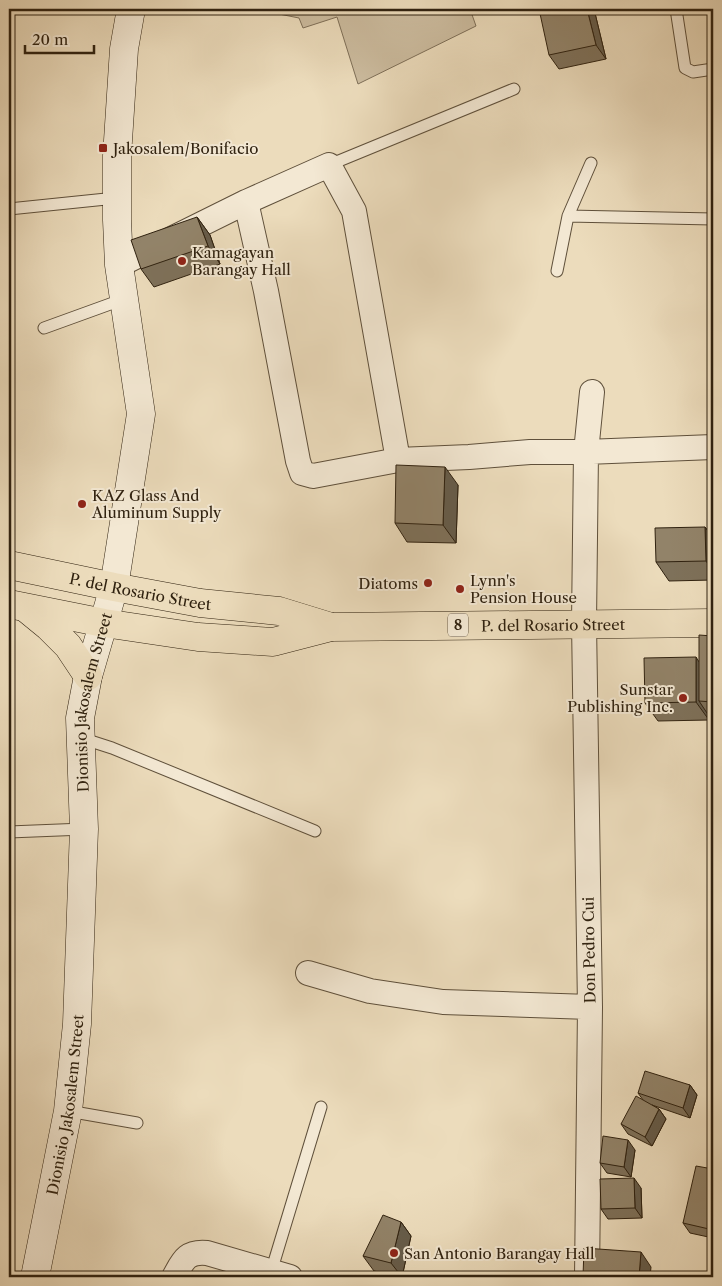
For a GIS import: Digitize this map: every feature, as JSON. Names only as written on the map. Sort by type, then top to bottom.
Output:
[{"type":"main road","name":"P. del Rosario Street","points":[[9,565],[200,603],[278,611],[331,626]]},
{"type":"main road","name":"P. del Rosario Street","points":[[16,605],[104,623],[198,637],[273,642],[331,626],[713,623]]},
{"type":"main road","points":[[16,605],[49,627],[68,646],[88,676]]},
{"type":"street","name":"Dionisio Jakosalem Street","points":[[35,1277],[68,1111],[77,1024],[84,829],[80,718],[88,676],[114,587],[141,414],[119,265],[117,198],[117,156],[124,49],[131,9]]},
{"type":"street","points":[[119,265],[246,202],[329,165],[354,212],[398,460]]},
{"type":"street","points":[[246,202],[266,291],[298,461],[302,473],[313,476],[398,460],[530,452],[713,448]]},
{"type":"street","name":"Don Pedro Cui","points":[[588,1277],[590,1007],[584,623],[586,452],[592,392]]},
{"type":"street","points":[[308,973],[370,991],[443,1002],[590,1007]]},
{"type":"street","points":[[174,1277],[184,1258],[195,1252],[206,1253],[281,1275]]},
{"type":"lane","points":[[676,9],[685,68],[693,72],[713,69]]},
{"type":"lane","points":[[329,165],[514,89]]},
{"type":"lane","points":[[557,271],[568,216],[591,163]]},
{"type":"lane","points":[[9,209],[117,198]]},
{"type":"lane","points":[[568,216],[713,218]]},
{"type":"lane","points":[[44,328],[124,299]]},
{"type":"lane","points":[[80,738],[112,748],[315,831]]},
{"type":"lane","points":[[9,832],[84,829]]},
{"type":"lane","points":[[281,1275],[321,1107]]},
{"type":"lane","points":[[68,1111],[137,1123]]},
{"type":"shaded area","points":[[254,9],[470,9],[476,26],[358,84],[337,17],[303,28],[299,18]]},
{"type":"building","points":[[539,9],[587,9],[596,45],[549,55]]},
{"type":"building","points":[[197,217],[208,246],[141,269],[131,240]]},
{"type":"building","points":[[396,465],[445,467],[443,525],[395,523]]},
{"type":"building","points":[[705,527],[706,561],[656,562],[655,528]]},
{"type":"building","points":[[699,635],[713,636],[713,702],[699,701]]},
{"type":"building","points":[[696,657],[696,702],[645,703],[644,658]]},
{"type":"building","points":[[645,1071],[690,1085],[683,1108],[638,1093]]},
{"type":"building","points":[[636,1096],[659,1109],[645,1137],[621,1124]]},
{"type":"building","points":[[603,1136],[628,1140],[624,1167],[600,1163]]},
{"type":"building","points":[[696,1166],[713,1169],[713,1208],[709,1229],[683,1223]]},
{"type":"building","points":[[634,1178],[635,1208],[601,1209],[600,1179]]},
{"type":"building","points":[[383,1215],[401,1222],[391,1263],[363,1256]]},
{"type":"building","points":[[584,1248],[641,1252],[639,1277],[583,1277]]},
{"type":"building","points":[[676,1273],[704,1273],[704,1277],[676,1277]]},
{"type":"place","name":"Jakosalem/Bonifacio","points":[[103,148]]},
{"type":"place","name":"Kamagayan Barangay Hall","points":[[182,261]]},
{"type":"place","name":"KAZ Glass And Aluminum Supply","points":[[82,504]]},
{"type":"place","name":"Diatoms","points":[[428,583]]},
{"type":"place","name":"Lynn's Pension House","points":[[460,589]]},
{"type":"place","name":"Sunstar Publishing Inc.","points":[[683,698]]},
{"type":"place","name":"San Antonio Barangay Hall","points":[[394,1253]]}]
